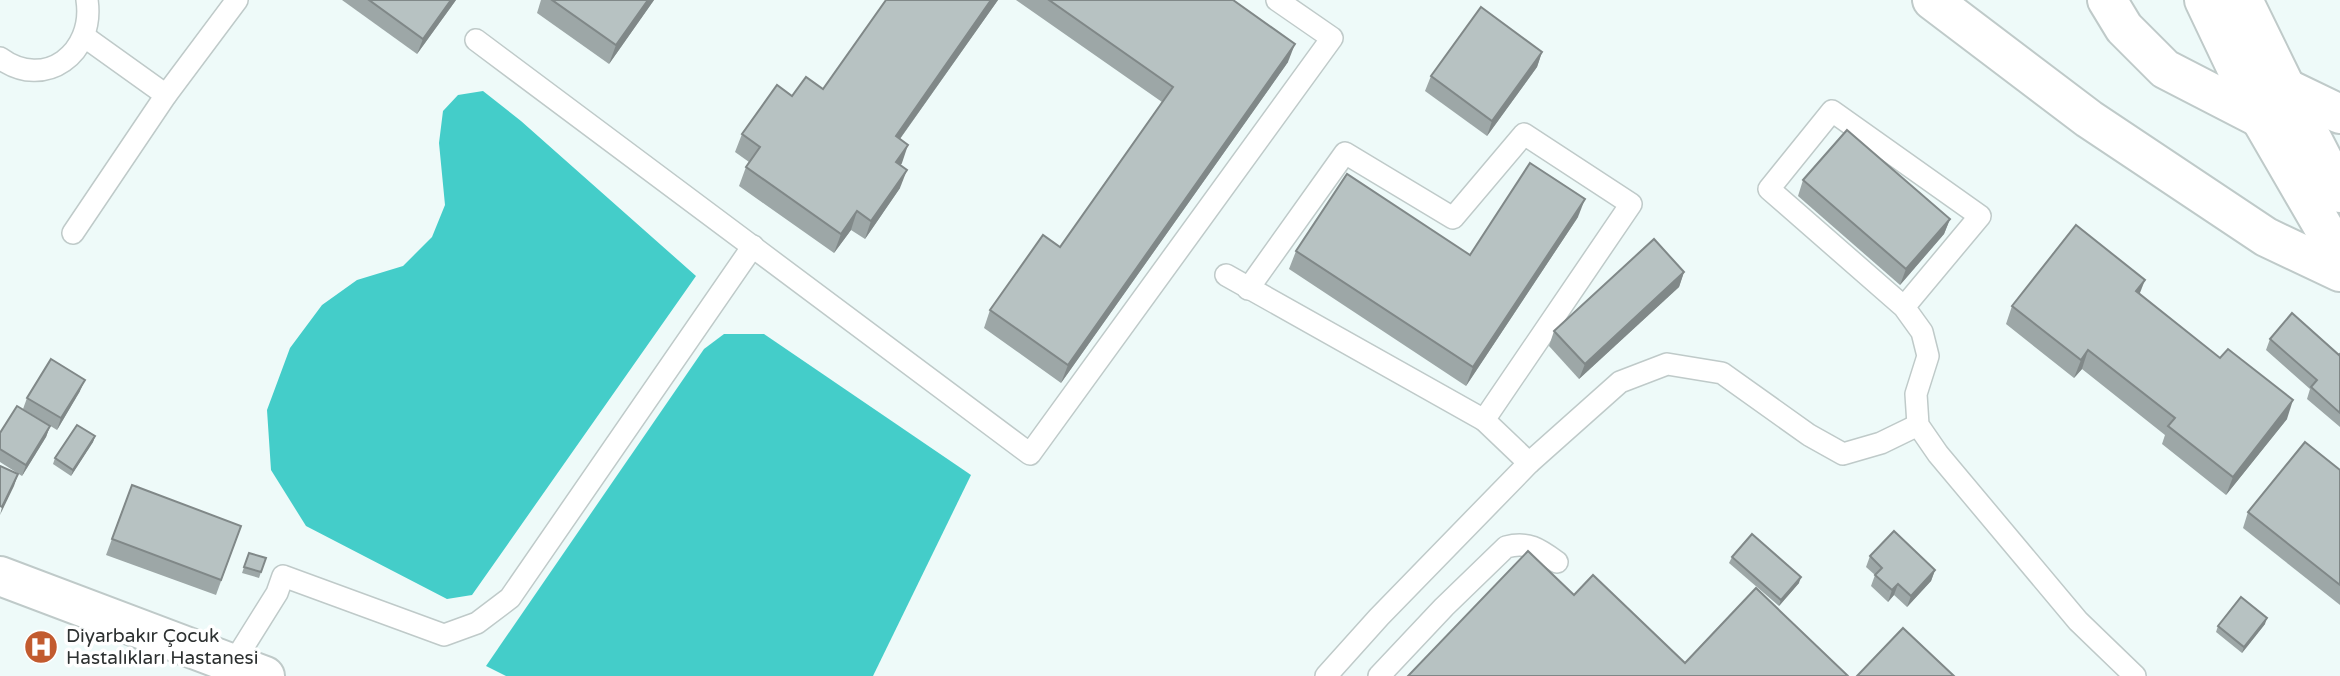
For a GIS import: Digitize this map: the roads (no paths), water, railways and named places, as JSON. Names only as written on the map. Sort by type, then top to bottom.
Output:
[{"type":"street","points":[[1932,0],[2100,127],[2266,237],[2340,271]]},
{"type":"street","points":[[2107,0],[2124,28],[2165,69],[2260,118]]},
{"type":"street","points":[[2204,0],[2260,118],[2340,257]]},
{"type":"street","points":[[2243,0],[2340,192]]},
{"type":"street","points":[[2286,88],[2340,114]]},
{"type":"street","points":[[0,576],[243,672]]},
{"type":"lane","points":[[3,68],[44,69],[61,63],[75,52],[85,37],[89,19],[88,0]]},
{"type":"lane","points":[[73,233],[166,94],[237,0]]},
{"type":"lane","points":[[476,40],[1030,454],[1332,38],[1277,0]]},
{"type":"lane","points":[[85,37],[166,94]]},
{"type":"lane","points":[[1904,307],[1980,216],[1832,111],[1769,189],[1904,307],[1922,331],[1928,356],[1916,394],[1918,425],[1938,454],[2078,621],[2135,676]]},
{"type":"lane","points":[[1248,289],[1345,153],[1453,218],[1524,134],[1631,204],[1484,421]]},
{"type":"lane","points":[[243,672],[283,576],[444,635],[477,623],[510,598],[753,246]]},
{"type":"lane","points":[[1226,275],[1484,421],[1529,464]]},
{"type":"lane","points":[[1326,676],[1379,617],[1529,464],[1620,382],[1667,363],[1722,373],[1809,435],[1843,454],[1881,443],[1918,425]]},
{"type":"lane","points":[[1379,676],[1506,547],[1519,544],[1535,547],[1557,562]]},
{"type":"place","name":"Diyarbakır Çocuk Hastalıkları Hastanesi","points":[[41,647]]}]
